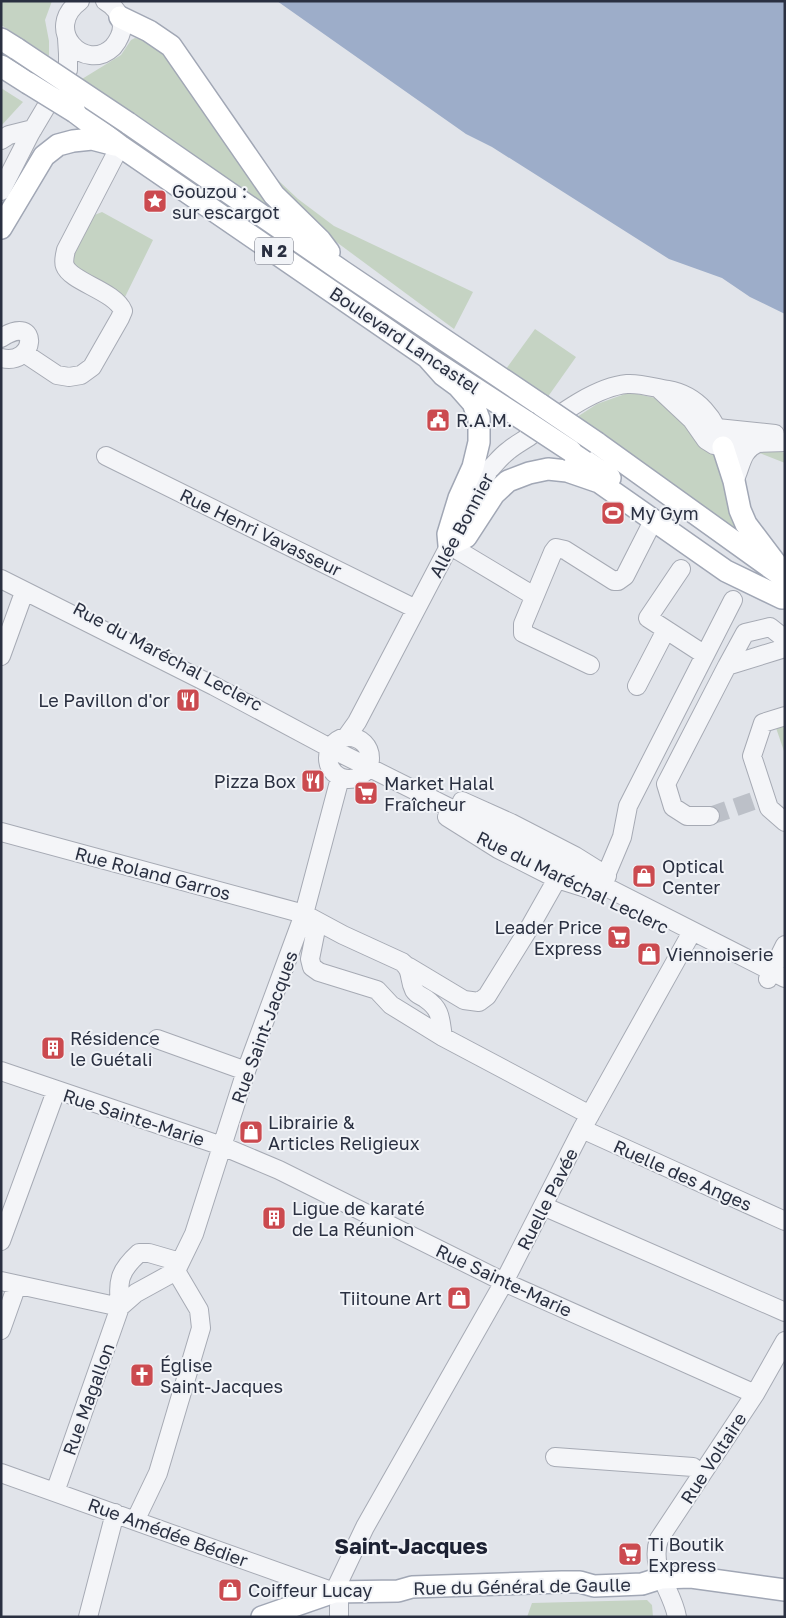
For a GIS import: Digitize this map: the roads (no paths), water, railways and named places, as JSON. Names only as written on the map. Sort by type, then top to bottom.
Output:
[{"type":"main road","points":[[120,17],[149,31],[170,46],[274,195],[320,240],[342,271]]},
{"type":"main road","name":"N 2","points":[[9,44],[597,443],[784,588]]},
{"type":"main road","name":"Boulevard Lancastel","points":[[1,66],[75,112],[120,146],[427,357],[784,588]]},
{"type":"main road","points":[[1,228],[44,156],[58,146],[73,141],[92,139],[120,146]]},
{"type":"main road","points":[[427,357],[473,403],[479,419],[479,442],[474,467],[456,507],[448,534],[449,545],[466,538],[494,494],[508,481],[529,473],[548,469],[568,471],[599,482],[726,572],[784,588]]},
{"type":"main road","points":[[720,437],[734,482],[740,510],[746,524],[768,551],[784,588]]},
{"type":"main road","name":"Rue du Général de Gaulle","points":[[262,1617],[334,1592],[398,1591],[412,1586],[562,1582],[580,1582],[594,1586],[642,1584],[661,1578],[691,1577],[785,1590]]},
{"type":"street","points":[[67,38],[77,50],[93,55],[102,54],[110,49],[116,43],[122,26],[120,17],[115,9],[105,1]]},
{"type":"street","points":[[68,70],[65,22],[75,3]]},
{"type":"street","points":[[1,191],[33,129],[68,70],[93,55]]},
{"type":"street","points":[[1,140],[8,135],[33,129]]},
{"type":"street","points":[[24,353],[57,375],[69,377],[81,375],[92,368],[120,318],[123,311],[115,300],[73,275],[64,264],[66,250],[120,146]]},
{"type":"street","points":[[1,338],[18,331],[28,335],[29,340],[29,347],[24,353],[13,358],[1,358]]},
{"type":"street","name":"Allée Bonnier","points":[[335,746],[357,722],[489,470],[506,452],[566,411],[605,389],[627,384],[640,384],[659,388],[688,416],[706,440],[720,437]]},
{"type":"street","points":[[720,437],[785,436]]},
{"type":"street","points":[[720,437],[758,443],[785,442]]},
{"type":"street","points":[[734,482],[744,455],[749,447],[758,443]]},
{"type":"street","name":"Rue Henri Vavasseur","points":[[106,456],[416,609]]},
{"type":"street","points":[[590,665],[523,633],[523,624],[553,552],[556,548],[565,550],[618,582],[625,576],[653,521]]},
{"type":"street","points":[[449,545],[534,596]]},
{"type":"street","name":"Rue du Maréchal Leclerc","points":[[1,569],[307,729],[335,746]]},
{"type":"street","points":[[681,569],[648,618],[705,655]]},
{"type":"street","name":"Rue du Maréchal Leclerc","points":[[1,579],[335,746]]},
{"type":"street","name":"Rue du Maréchal Leclerc","points":[[1,588],[292,736],[335,746],[356,738],[367,761],[456,821],[469,832],[498,849],[557,879],[593,891],[688,938],[777,972]]},
{"type":"street","points":[[1,656],[22,598]]},
{"type":"street","points":[[606,875],[622,837],[628,806],[733,600]]},
{"type":"street","points":[[710,816],[687,816],[673,807],[666,784],[745,633],[770,627],[785,639]]},
{"type":"street","points":[[637,686],[666,630]]},
{"type":"street","points":[[727,666],[785,648]]},
{"type":"street","name":"Allée Bonnier","points":[[367,761],[366,721],[382,674]]},
{"type":"street","points":[[785,716],[763,723],[752,756],[769,808],[785,822]]},
{"type":"street","name":"Rue du Maréchal Leclerc","points":[[335,746],[332,771],[340,778]]},
{"type":"street","points":[[340,778],[354,779],[367,761]]},
{"type":"street","name":"Rue du Maréchal Leclerc","points":[[367,761],[385,766],[519,827],[575,856],[777,972],[785,987]]},
{"type":"street","name":"Rue du Maréchal Leclerc","points":[[367,761],[777,972]]},
{"type":"street","name":"Rue Saint-Jacques","points":[[178,1267],[194,1234],[246,1071],[302,919],[340,778]]},
{"type":"street","name":"Rue Roland Garros","points":[[1,832],[302,919],[402,962],[464,1000],[479,1002],[487,996],[557,879]]},
{"type":"street","name":"Ruelle des Anges","points":[[302,919],[315,934],[310,959],[312,967],[318,972],[377,990],[391,1005],[586,1122],[785,1221]]},
{"type":"street","name":"Ruelle Pavée","points":[[334,1592],[365,1527],[504,1282],[586,1122],[688,938]]},
{"type":"street","points":[[777,972],[785,945]]},
{"type":"street","points":[[409,967],[412,985],[416,993],[429,1000],[440,1013],[443,1037]]},
{"type":"street","points":[[157,1039],[246,1071]]},
{"type":"street","name":"Rue Sainte-Marie","points":[[1,1071],[222,1146],[280,1170],[504,1282],[754,1394]]},
{"type":"street","points":[[1,1241],[56,1091]]},
{"type":"street","points":[[543,1206],[785,1312]]},
{"type":"street","points":[[118,1307],[120,1277],[127,1264],[139,1253],[149,1253],[178,1267],[199,1310],[201,1328],[158,1473],[135,1520]]},
{"type":"street","points":[[1,1330],[9,1283],[118,1307],[142,1289],[178,1267]]},
{"type":"street","name":"Rue Magallon","points":[[55,1492],[118,1307]]},
{"type":"street","name":"Rue Voltaire","points":[[678,1617],[656,1564],[656,1548],[659,1539],[754,1394],[785,1341]]},
{"type":"street","points":[[555,1457],[693,1467],[702,1474]]},
{"type":"street","name":"Rue Amédée Bédier","points":[[1,1473],[334,1592]]},
{"type":"street","points":[[88,1617],[115,1513]]},
{"type":"street","points":[[334,1592],[339,1602],[339,1617]]},
{"type":"water","points":[[277,1],[785,1],[785,314],[750,297],[722,278],[669,259],[492,147],[466,134]]},
{"type":"tunnel","points":[[710,816],[765,797]]},
{"type":"place","name":"Gouzou : sur escargot","points":[[155,201]]},
{"type":"place","name":"R.A.M.","points":[[438,420]]},
{"type":"place","name":"My Gym","points":[[613,513]]},
{"type":"place","name":"Le Pavillon d'or","points":[[188,700]]},
{"type":"place","name":"Pizza Box","points":[[313,781]]},
{"type":"place","name":"Market Halal Fraîcheur","points":[[366,793]]},
{"type":"place","name":"Optical Center","points":[[644,876]]},
{"type":"place","name":"Leader Price Express","points":[[619,937]]},
{"type":"place","name":"Viennoiserie","points":[[649,954]]},
{"type":"place","name":"Résidence le Guétali","points":[[53,1048]]},
{"type":"place","name":"Librairie & Articles Religieux","points":[[251,1132]]},
{"type":"place","name":"Ligue de karaté de La Réunion","points":[[274,1218]]},
{"type":"place","name":"Tiitoune Art","points":[[459,1298]]},
{"type":"place","name":"Église Saint-Jacques","points":[[142,1375]]},
{"type":"place","name":"Ti Boutik Express","points":[[630,1554]]},
{"type":"place","name":"Coiffeur Lucay","points":[[230,1590]]},
{"type":"district","name":"Saint-Jacques","points":[[411,1545]]}]
